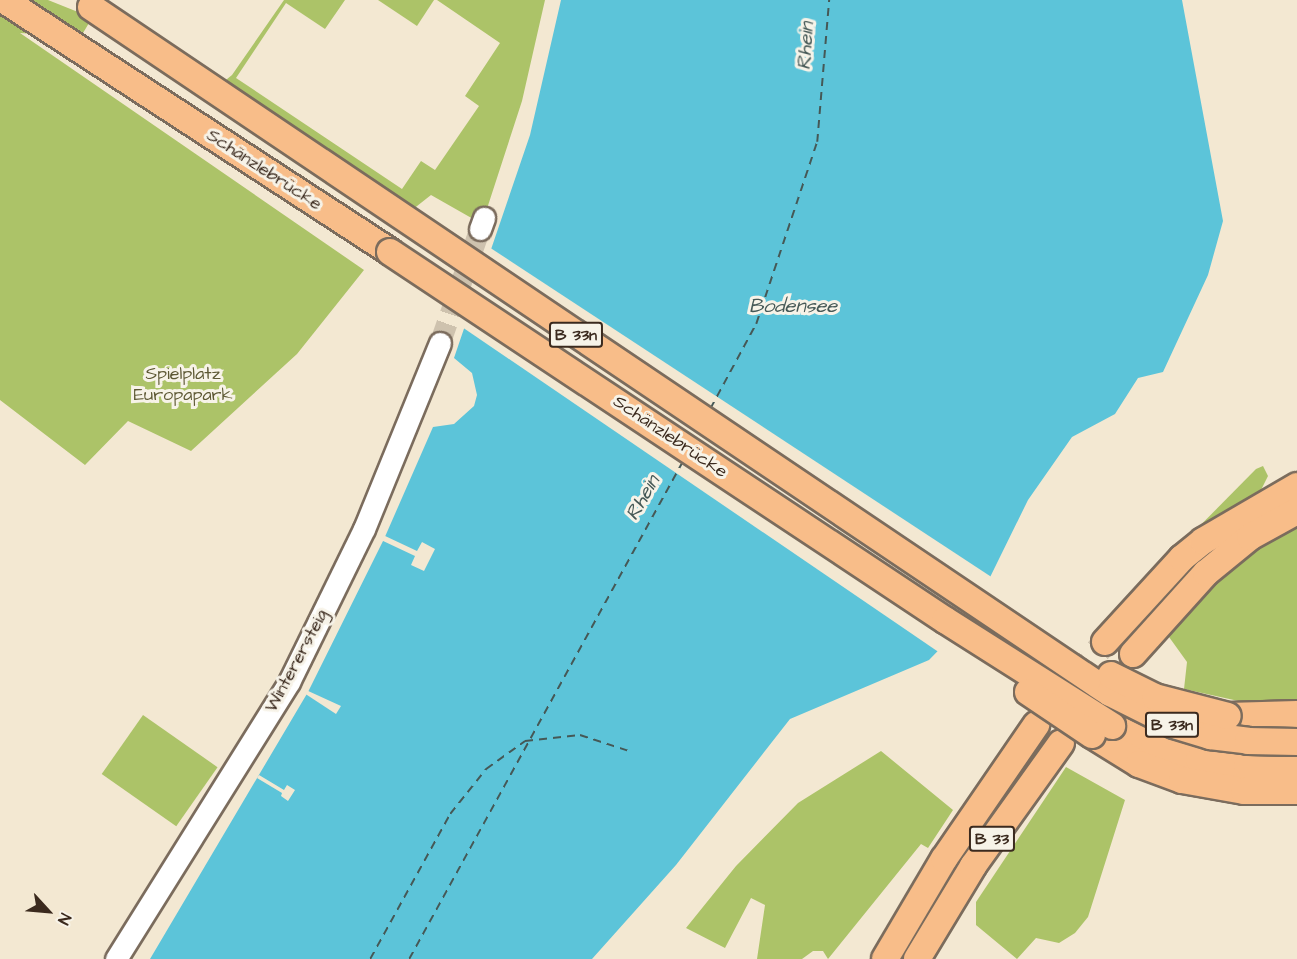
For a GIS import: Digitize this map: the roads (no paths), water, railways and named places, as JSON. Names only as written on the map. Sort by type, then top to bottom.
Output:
[{"type":"main road","name":"Schänzlebrücke","points":[[4,0],[69,40],[945,620],[1112,726],[1154,746],[1198,760],[1247,767],[1297,766]]},
{"type":"main road","name":"Schänzlebrücke","points":[[85,4],[1110,693],[1174,725],[1248,741],[1297,742]]},
{"type":"main road","points":[[1105,642],[1134,608],[1203,541],[1297,486]]},
{"type":"main road","points":[[1134,608],[1133,624],[1139,646],[1226,555],[1297,511]]},
{"type":"main road","name":"B 33n","points":[[945,620],[971,654],[1139,764],[1163,775],[1222,789],[1297,791]]},
{"type":"main road","name":"B 33n","points":[[1062,662],[1096,666],[1155,697],[1189,708],[1228,716],[1297,714]]},
{"type":"main road","name":"B 33","points":[[885,959],[944,860],[1035,728],[1047,723],[1054,725],[1060,737],[1060,745],[973,866],[917,959]]},
{"type":"street","name":"Winterersteig","points":[[116,959],[289,682],[364,530],[440,343]]},
{"type":"water","name":"Bodensee","points":[[561,0],[1182,0],[1223,221],[1208,275],[1163,372],[1138,378],[1115,414],[1072,437],[1028,500],[970,618],[929,660],[790,719],[676,865],[592,959],[150,959],[308,692],[384,539],[433,427],[454,424],[474,406],[477,395],[472,373],[454,358],[530,135]]},
{"type":"tunnel","points":[[440,343],[480,229]]},
{"type":"tunnel","points":[[1048,711],[1105,642]]},
{"type":"water label","name":"Rhein","points":[[806,46]]},
{"type":"water label","name":"Rhein","points":[[643,498]]},
{"type":"park label","name":"Spielplatz Europapark","points":[[183,385]]}]
